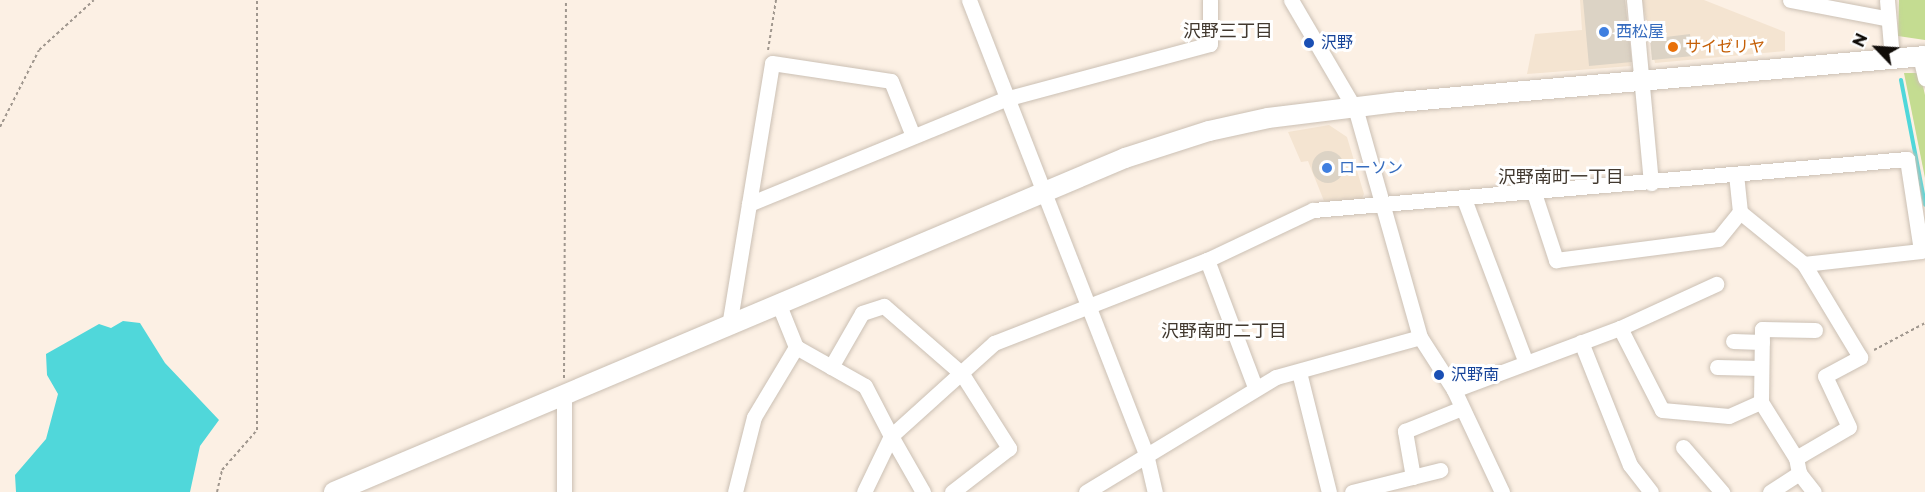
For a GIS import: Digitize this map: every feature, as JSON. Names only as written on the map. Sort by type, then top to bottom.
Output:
[{"type":"street","points":[[969,0],[1042,194],[1146,454],[1155,492]]},
{"type":"street","points":[[749,204],[1005,99],[1210,44],[1210,0]]},
{"type":"street","points":[[1291,0],[1356,111],[1420,336],[1454,390],[1502,492]]},
{"type":"street","points":[[1634,0],[1651,183]]},
{"type":"street","points":[[1790,0],[1886,18]]},
{"type":"street","points":[[1887,0],[1886,18],[1892,58]]},
{"type":"street","points":[[334,492],[1125,158],[1209,131],[1268,118],[1356,111],[1399,102],[1892,58],[1922,56],[1925,78]]},
{"type":"street","points":[[729,326],[772,63],[891,81],[913,136]]},
{"type":"street","points":[[864,492],[891,436],[994,343],[1207,261],[1313,210],[1384,207],[1907,159],[1921,251],[1804,264]]},
{"type":"street","points":[[1736,175],[1740,212],[1804,264],[1860,357],[1825,376],[1849,427],[1797,466],[1770,492]]},
{"type":"street","points":[[1534,193],[1556,260],[1718,239],[1740,212]]},
{"type":"street","points":[[1464,199],[1526,363]]},
{"type":"street","points":[[1207,261],[1256,387]]},
{"type":"street","points":[[1454,390],[1620,328],[1716,284]]},
{"type":"street","points":[[779,305],[796,346],[865,386],[923,492]]},
{"type":"street","points":[[831,367],[862,313],[884,306],[962,374],[1009,448],[952,492]]},
{"type":"street","points":[[1620,328],[1662,410],[1729,416],[1761,402]]},
{"type":"street","points":[[1814,492],[1761,402],[1760,368],[1762,329],[1815,330]]},
{"type":"street","points":[[1086,492],[1256,387],[1420,336]]},
{"type":"street","points":[[1734,341],[1762,342]]},
{"type":"street","points":[[1581,342],[1630,465],[1650,492]]},
{"type":"street","points":[[735,492],[754,417],[796,346]]},
{"type":"street","points":[[1717,367],[1760,368]]},
{"type":"street","points":[[1299,372],[1329,492]]},
{"type":"street","points":[[564,396],[564,492]]},
{"type":"street","points":[[1413,477],[1405,431],[1462,408]]},
{"type":"street","points":[[1683,447],[1722,492]]},
{"type":"street","points":[[1352,492],[1440,470]]},
{"type":"path","points":[[0,127],[39,50],[94,0]]},
{"type":"path","points":[[217,492],[222,470],[258,430],[256,0]]},
{"type":"path","points":[[564,396],[566,0]]},
{"type":"path","points":[[772,63],[767,55],[776,0]]},
{"type":"path","points":[[1860,357],[1925,323]]},
{"type":"shaded area","points":[[1580,0],[1625,0],[1631,66],[1527,74],[1535,34],[1582,30]]},
{"type":"shaded area","points":[[1642,0],[1704,0],[1785,32],[1785,51],[1655,63]]},
{"type":"shaded area","points":[[1329,125],[1347,137],[1364,194],[1361,201],[1324,201],[1308,161],[1301,162],[1288,132]]},
{"type":"green space","points":[[1899,0],[1925,0],[1925,40],[1898,36]]},
{"type":"green space","points":[[1904,73],[1920,73],[1925,95],[1925,178]]},
{"type":"water","points":[[123,321],[140,323],[165,363],[219,420],[200,446],[190,492],[16,492],[15,475],[46,439],[58,394],[47,375],[46,354],[99,324],[111,328]]},
{"type":"building","points":[[1583,0],[1625,0],[1632,62],[1589,66]]},
{"type":"building","points":[[1690,34],[1693,56],[1652,60],[1650,39]]},
{"type":"building","points":[[1328,151],[1339,156],[1344,167],[1339,178],[1328,183],[1317,178],[1312,167],[1317,156]]},
{"type":"waterway","points":[[1901,80],[1925,205]]},
{"type":"place","name":"西松屋","points":[[1604,32]]},
{"type":"place","name":"沢野","points":[[1309,43]]},
{"type":"place","name":"サイゼリヤ","points":[[1673,47]]},
{"type":"place","name":"ローソン","points":[[1327,168]]},
{"type":"place","name":"沢野南","points":[[1439,375]]},
{"type":"district","name":"沢野三丁目","points":[[1228,31]]},
{"type":"district","name":"沢野南町一丁目","points":[[1561,177]]},
{"type":"district","name":"沢野南町二丁目","points":[[1224,331]]}]
